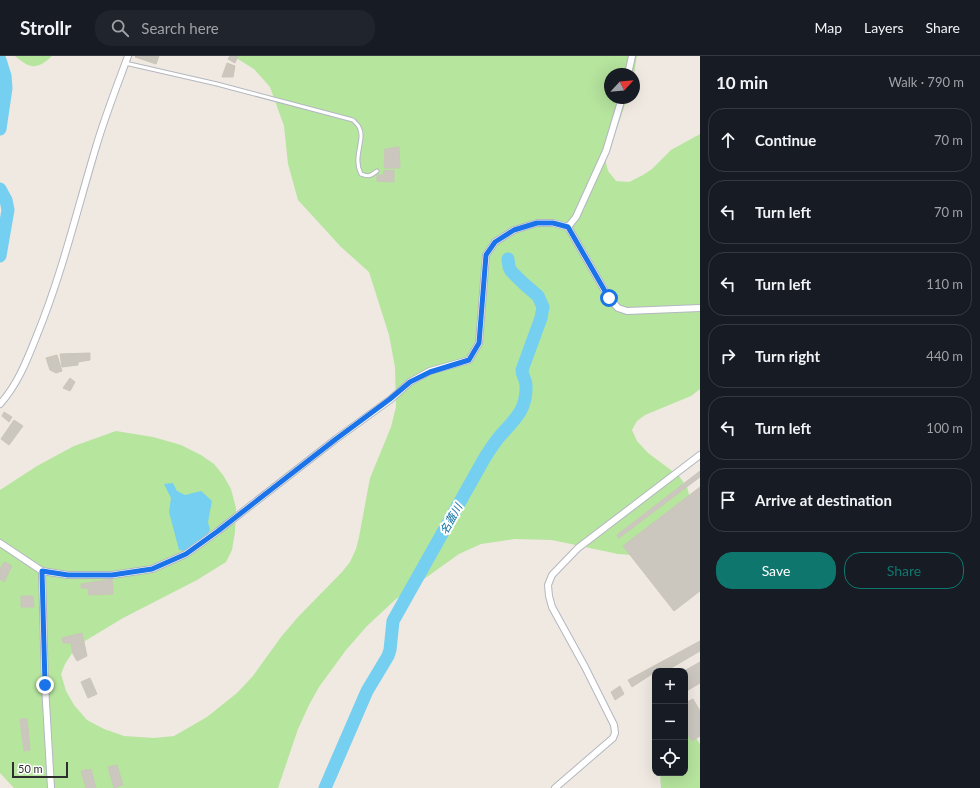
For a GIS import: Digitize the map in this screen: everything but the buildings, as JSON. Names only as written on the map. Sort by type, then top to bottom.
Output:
[{"type":"street","points":[[0,404],[23,370],[41,326],[76,222],[96,147],[128,56]]},
{"type":"street","points":[[629,68],[632,56]]},
{"type":"street","points":[[568,227],[576,217],[606,151],[618,117],[621,104]]},
{"type":"street","points":[[0,544],[42,571],[68,575],[112,575],[152,569],[186,554],[390,399],[410,382],[430,372],[469,360],[479,343],[486,255],[495,242],[514,230],[537,223],[553,223],[568,227],[609,298],[618,308],[627,311],[700,308]]},
{"type":"street","points":[[555,788],[613,738],[615,733],[614,725],[585,667],[552,607],[548,585],[552,575],[578,548],[700,455]]},
{"type":"street","points":[[42,571],[45,685],[51,788]]},
{"type":"lane","points":[[125,63],[217,84],[353,120],[360,128],[361,138],[357,161],[358,169],[361,174],[366,176],[371,176],[377,171]]},
{"type":"green space","points":[[15,56],[52,56],[42,64],[34,66],[25,63]]},
{"type":"green space","points":[[233,56],[637,56],[635,68],[604,68],[604,104],[625,104],[617,128],[605,155],[608,171],[616,181],[629,182],[643,175],[652,169],[671,150],[700,134],[700,389],[691,396],[645,415],[637,421],[632,430],[637,441],[648,453],[679,476],[687,487],[693,509],[647,556],[618,554],[552,540],[515,539],[481,544],[459,554],[396,599],[367,626],[346,650],[319,687],[309,705],[298,729],[278,788],[14,788],[0,773],[0,490],[37,466],[74,446],[116,431],[153,437],[181,445],[201,455],[214,464],[223,475],[231,489],[236,508],[235,532],[232,550],[226,562],[197,580],[123,618],[85,641],[74,650],[65,664],[61,674],[66,691],[74,705],[87,720],[104,729],[124,736],[154,738],[174,736],[207,717],[237,693],[253,676],[281,637],[298,617],[342,572],[350,562],[356,549],[370,478],[391,427],[396,407],[395,367],[389,335],[369,272],[341,247],[298,200],[288,164],[284,126],[270,87],[254,69]]},
{"type":"green space","points":[[688,726],[700,744],[700,788],[661,788],[660,776],[688,776]]},
{"type":"water","points":[[173,483],[177,491],[185,495],[201,491],[212,501],[208,522],[210,530],[207,535],[185,551],[179,550],[169,512],[171,498],[164,484]]},
{"type":"waterway","points":[[0,60],[5,76],[6,88],[0,129]]},
{"type":"waterway","points":[[0,189],[6,200],[8,210],[0,256]]},
{"type":"waterway","name":"名蓋川","points":[[325,788],[367,691],[388,656],[393,621],[484,459],[522,408],[526,394],[526,385],[522,370],[541,318],[543,307],[538,296],[511,271],[508,259]]},
{"type":"route","points":[[45,685],[45,631],[42,571],[68,575],[112,575],[152,569],[186,554],[390,399],[410,382],[430,372],[469,360],[479,343],[486,255],[495,242],[514,230],[537,223],[553,223],[568,227],[609,298]]}]
